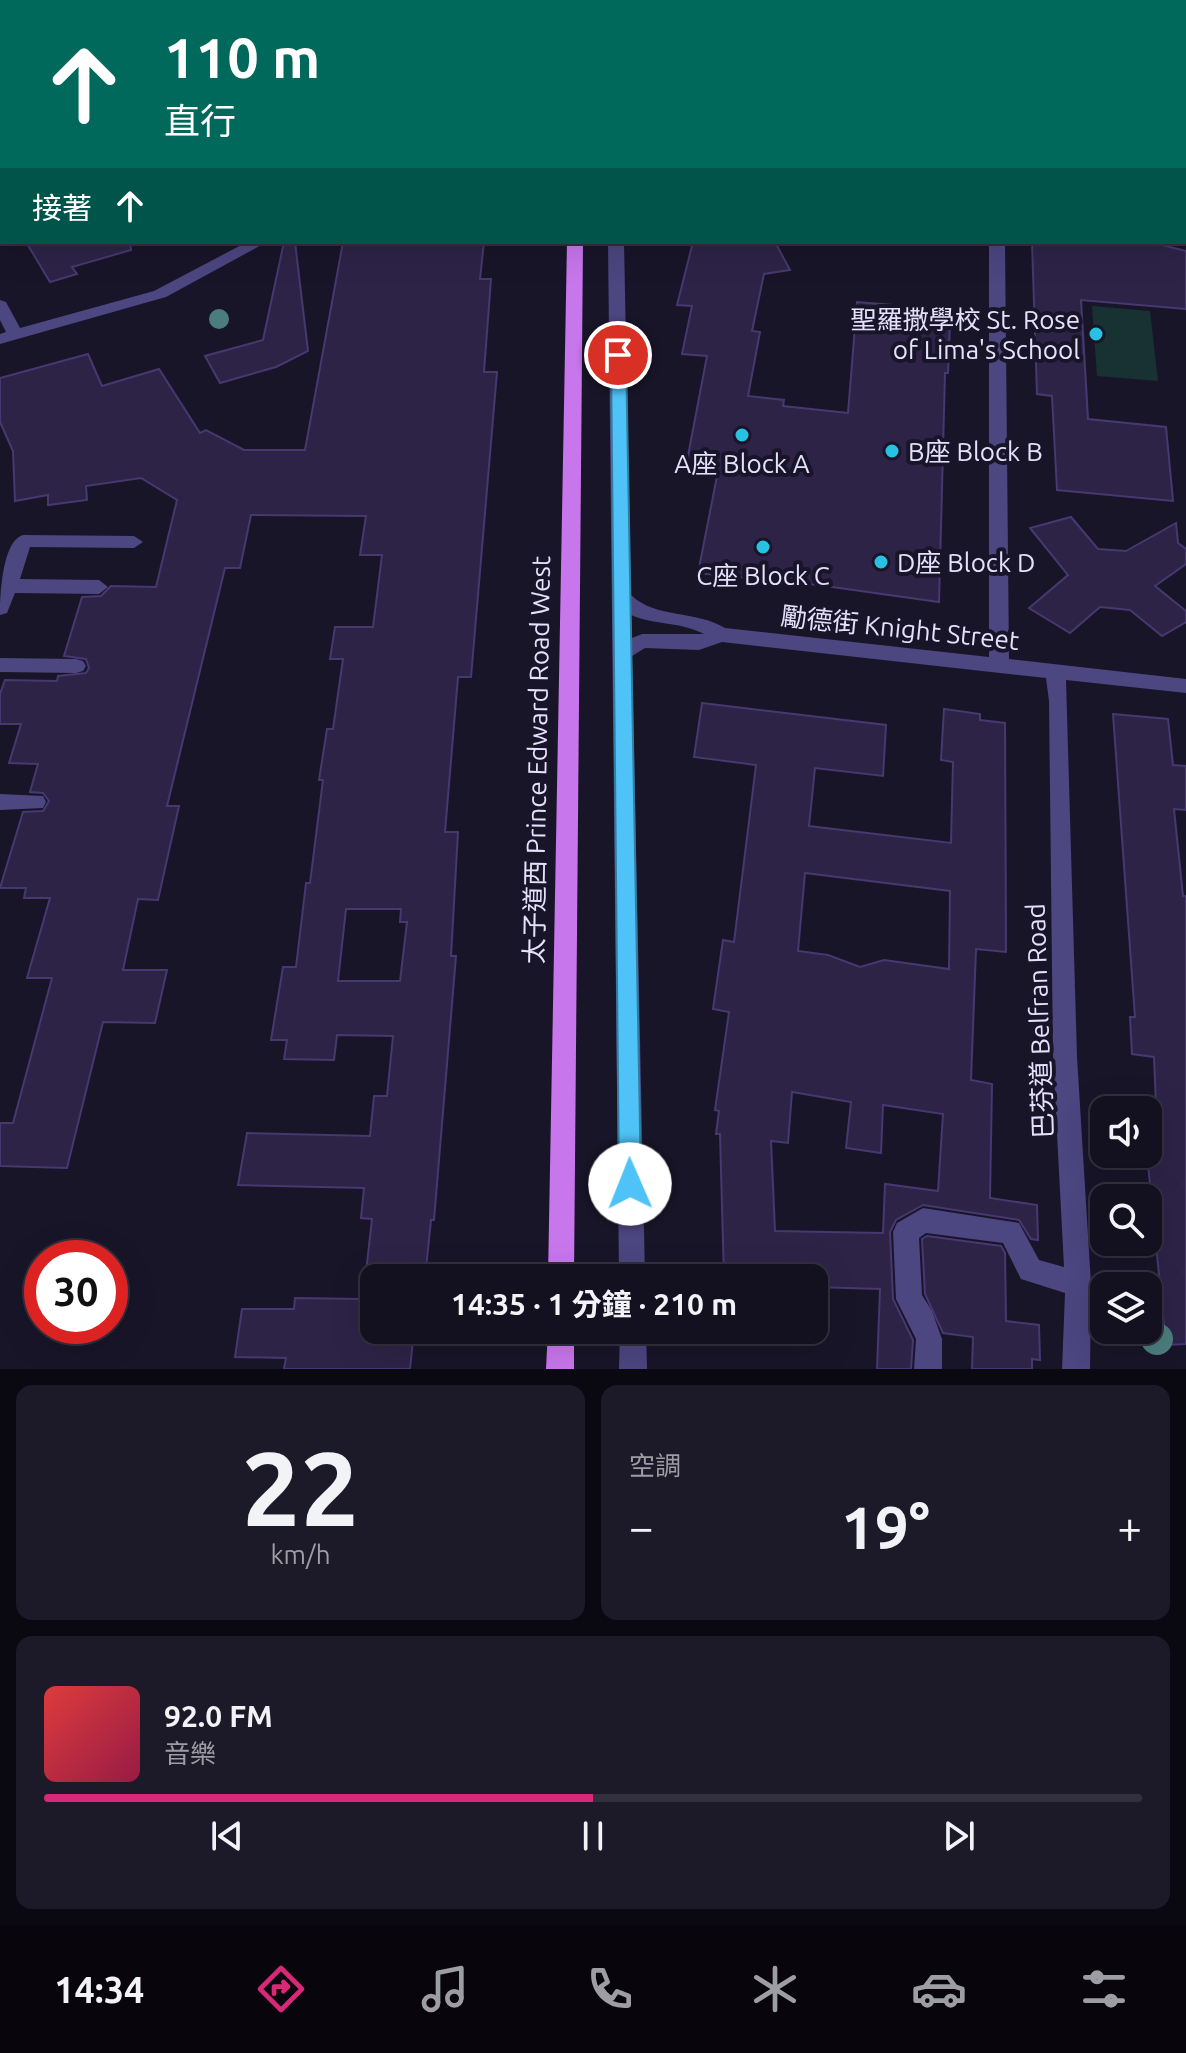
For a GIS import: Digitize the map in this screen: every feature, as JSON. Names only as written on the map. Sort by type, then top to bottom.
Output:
[{"type":"main road","name":"太子道西 Prince Edward Road West","points":[[561,1264],[575,244]]},
{"type":"main road","points":[[560,1369],[561,1344]]},
{"type":"street","points":[[0,305],[8,337],[160,294],[204,268],[255,244]]},
{"type":"street","points":[[616,244],[632,1264]]},
{"type":"street","points":[[997,244],[999,664]]},
{"type":"street","points":[[0,608],[4,587],[23,541],[134,542]]},
{"type":"street","points":[[4,587],[99,587]]},
{"type":"street","name":"勵德街 Knight Street","points":[[620,595],[629,607],[642,614],[701,623],[721,635],[1186,686]]},
{"type":"street","points":[[620,654],[642,641],[699,643],[721,635]]},
{"type":"street","points":[[0,665],[76,666]]},
{"type":"street","name":"巴芬道 Belfran Road","points":[[1055,672],[1059,701],[1065,1057],[1078,1284],[1076,1369]]},
{"type":"street","points":[[0,802],[35,802]]},
{"type":"street","points":[[928,1369],[929,1339],[923,1320],[909,1299],[906,1232],[923,1220],[1010,1232],[1030,1270],[1078,1284]]},
{"type":"street","points":[[633,1344],[633,1369]]},
{"type":"green space","points":[[1092,306],[1150,311],[1158,381],[1097,376]]},
{"type":"building","points":[[27,244],[130,244],[131,250],[72,267],[77,274],[50,282]]},
{"type":"building","points":[[284,244],[295,244],[308,351],[276,367],[220,383],[205,356],[263,340]]},
{"type":"building","points":[[343,244],[484,244],[480,279],[491,279],[484,372],[497,372],[471,677],[458,677],[445,832],[458,832],[451,956],[456,956],[434,1220],[431,1220],[426,1264],[367,1264],[372,1219],[361,1218],[364,1188],[238,1185],[247,1133],[370,1136],[374,1096],[387,1096],[393,1036],[337,1035],[334,1060],[284,1059],[287,1040],[271,1040],[283,967],[296,967],[306,883],[310,883],[323,780],[319,780],[327,729],[333,729],[343,659],[330,659],[335,627],[373,627],[382,555],[360,555],[366,516],[251,515],[240,568],[225,568],[167,806],[179,806],[158,900],[138,899],[123,970],[167,970],[155,1023],[103,1022],[67,1168],[0,1166],[0,1123],[13,1123],[52,978],[27,978],[50,898],[24,898],[26,888],[0,888],[23,812],[43,811],[49,801],[43,793],[30,792],[38,764],[9,763],[21,724],[0,724],[0,694],[5,680],[57,681],[58,676],[86,673],[89,668],[86,659],[64,656],[82,597],[101,596],[111,586],[156,587],[177,500],[141,478],[86,486],[87,500],[48,505],[48,495],[15,501],[13,451],[0,422],[0,378],[88,354],[102,386],[159,369],[200,433],[206,430],[244,450],[305,450]],"holes":[[[346,909],[401,909],[400,922],[407,922],[400,981],[338,981]]]},
{"type":"building","points":[[692,244],[776,244],[790,270],[764,274],[752,331],[760,332],[748,396],[784,400],[783,406],[848,413],[857,302],[892,305],[891,318],[950,323],[948,373],[945,373],[939,602],[818,585],[698,573],[718,471],[701,469],[702,462],[687,461],[707,356],[682,354],[692,306],[677,305]]},
{"type":"building","points":[[1032,244],[1162,244],[1186,251],[1186,309],[1081,300],[1088,419],[1166,427],[1173,501],[1057,490],[1052,396],[1037,394]]},
{"type":"building","points":[[1071,517],[1098,549],[1126,551],[1176,523],[1178,543],[1186,549],[1186,564],[1155,586],[1186,611],[1186,622],[1162,636],[1130,610],[1100,607],[1070,633],[1029,608],[1068,575],[1030,528]]},
{"type":"building","points":[[702,703],[886,725],[883,776],[815,768],[809,826],[951,843],[953,762],[941,760],[944,709],[980,714],[980,720],[1005,723],[1006,952],[976,949],[971,1080],[992,1084],[990,1198],[1037,1205],[1038,1240],[1031,1239],[1019,1220],[923,1205],[896,1220],[890,1232],[893,1299],[913,1340],[911,1369],[877,1369],[880,1289],[828,1287],[828,1264],[724,1264],[720,1134],[716,1134],[719,1111],[715,1110],[729,1012],[713,1009],[723,940],[734,942],[756,765],[694,757]],"holes":[[[805,873],[950,891],[949,969],[884,960],[860,967],[828,955],[798,951]],[[792,1092],[851,1102],[846,1148],[881,1153],[883,1105],[943,1114],[938,1191],[885,1184],[883,1233],[775,1231],[771,1141],[788,1143]]]},
{"type":"building","points":[[1113,714],[1168,719],[1173,765],[1186,766],[1186,810],[1174,809],[1183,896],[1186,896],[1186,1344],[1166,1345],[1162,1272],[1159,1272],[1157,1256],[1162,1256],[1162,1184],[1150,1184],[1148,1168],[1162,1168],[1162,1096],[1156,1096],[1154,1057],[1132,1054],[1130,1017],[1135,1017]]},
{"type":"building","points":[[927,1236],[1001,1246],[1005,1253],[1006,1321],[1039,1325],[1040,1360],[1032,1359],[1032,1369],[972,1369],[973,1337],[943,1333],[925,1294],[922,1239]]},
{"type":"building","points":[[295,1298],[360,1299],[360,1344],[413,1344],[410,1369],[284,1369],[286,1358],[235,1357],[242,1309],[294,1309]]},
{"type":"place","name":"聖羅撒學校 St. Rose of Lima's School","points":[[1096,334]]},
{"type":"place","name":"A座 Block A","points":[[742,435]]},
{"type":"place","name":"B座 Block B","points":[[892,451]]},
{"type":"place","name":"C座 Block C","points":[[763,547]]},
{"type":"place","name":"D座 Block D","points":[[881,562]]},
{"type":"route","points":[[618,355],[630,1184]]}]
